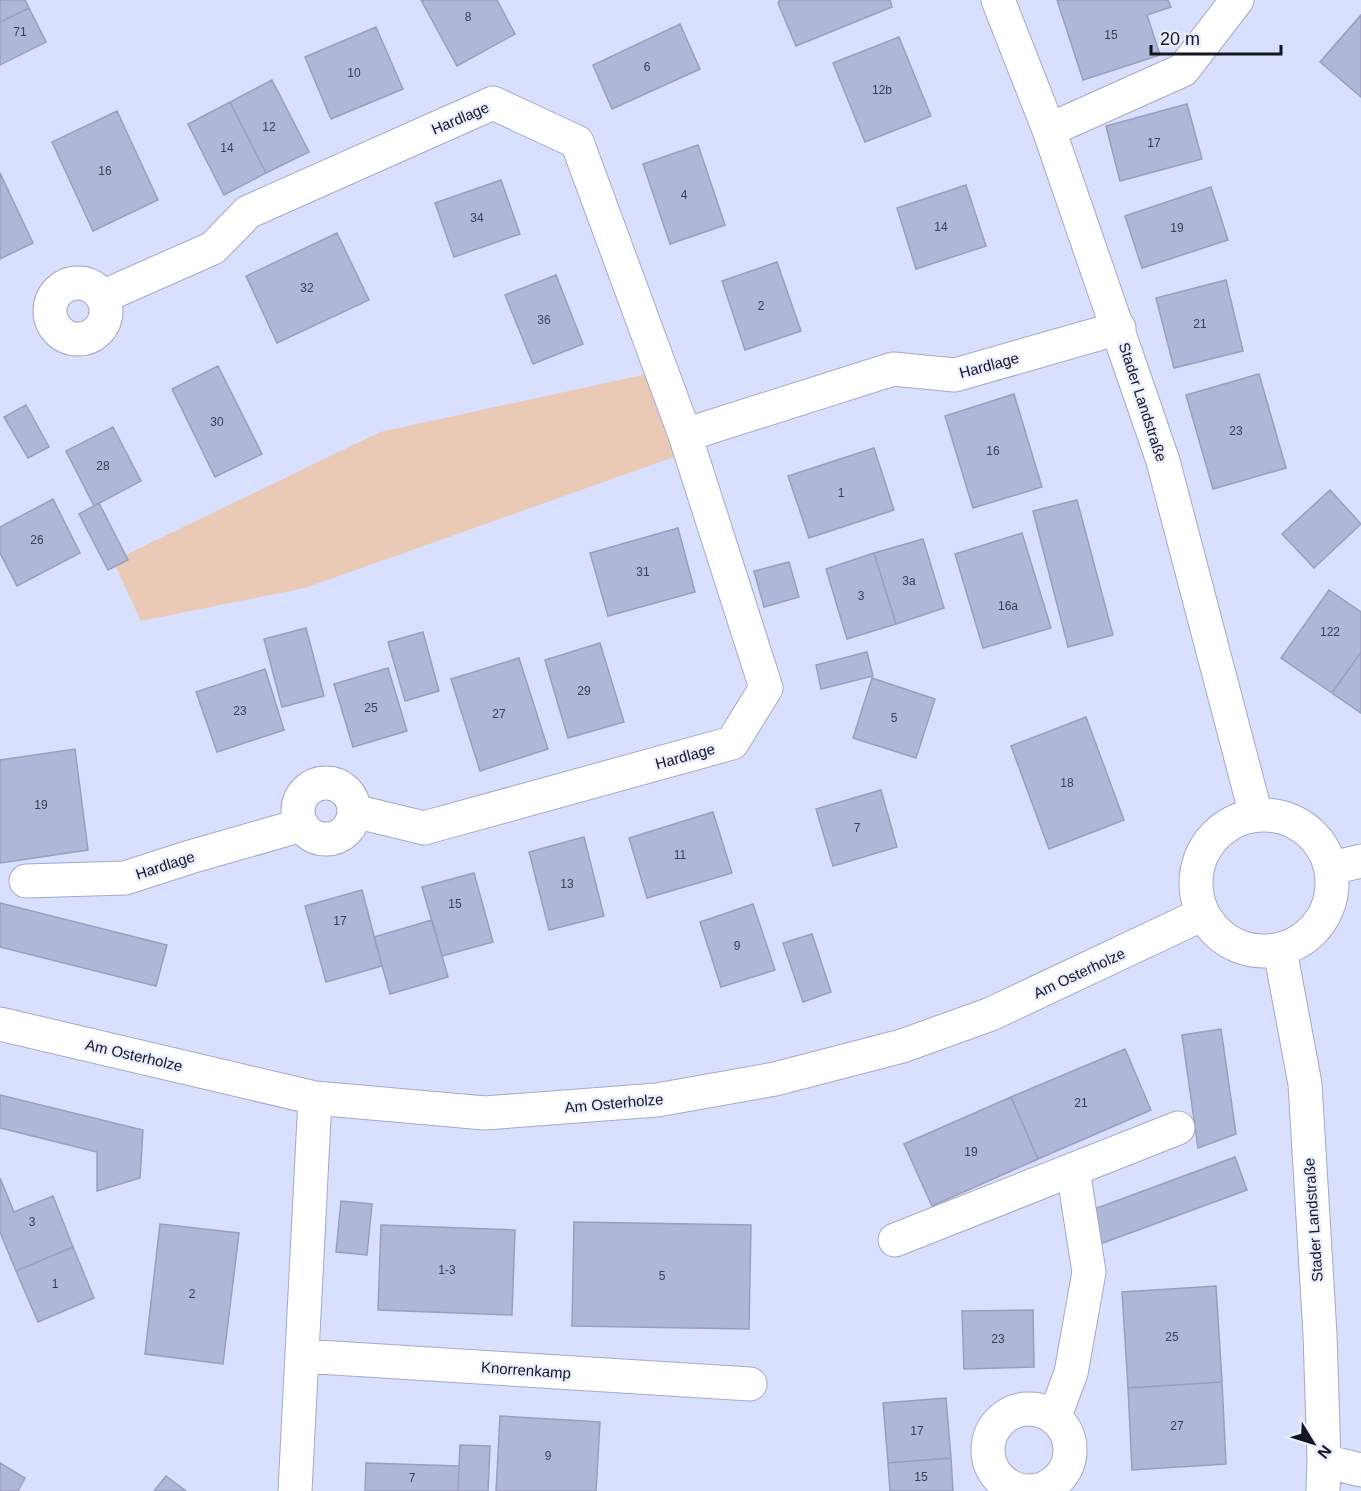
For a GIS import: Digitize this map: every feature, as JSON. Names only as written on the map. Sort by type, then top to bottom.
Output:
[{"type":"street","name":"Stader Landstraße","points":[[998,0],[1049,130],[1119,328],[1163,462],[1256,815]]},
{"type":"street","points":[[1049,130],[1184,70],[1237,0]]},
{"type":"street","name":"Hardlage","points":[[102,297],[213,248],[248,212],[493,103],[577,142],[686,435],[766,688],[732,743],[424,828],[354,812]]},
{"type":"street","name":"Hardlage","points":[[686,435],[893,369],[955,375],[1119,328]]},
{"type":"street","points":[[333,784],[340,787],[350,797],[354,812],[346,831],[333,838],[319,838],[312,836],[302,825],[298,812],[299,804],[306,792],[319,785],[333,784]]},
{"type":"street","points":[[1256,815],[1281,816],[1305,827],[1322,845],[1347,865],[1323,920],[1305,939],[1280,950],[1260,952],[1240,948],[1223,938],[1212,928],[1203,914],[1197,896],[1196,875],[1203,854],[1215,835],[1234,822],[1256,815]]},
{"type":"street","name":"Hardlage","points":[[26,881],[125,878],[190,856],[302,825]]},
{"type":"street","name":"Am Osterholze","points":[[0,1024],[315,1098],[485,1113],[657,1100],[776,1079],[902,1046],[991,1014],[1203,914]]},
{"type":"street","name":"Stader Landstraße","points":[[1280,950],[1305,1084],[1320,1334],[1324,1476]]},
{"type":"street","points":[[295,1491],[315,1098]]},
{"type":"street","points":[[895,1240],[1178,1128]]},
{"type":"street","points":[[1054,1418],[1071,1373],[1089,1272],[1073,1170]]},
{"type":"street","name":"Knorrenkamp","points":[[302,1356],[750,1384]]},
{"type":"street","points":[[1028,1409],[1054,1418],[1063,1427],[1068,1438],[1070,1452],[1062,1483],[1051,1484],[1038,1490],[1024,1491],[1000,1480],[992,1468],[988,1455],[989,1442],[994,1429],[1009,1415],[1028,1409]]},
{"type":"street","points":[[1324,1476],[1361,1470]]},
{"type":"shaded area","points":[[647,374],[674,457],[305,588],[141,621],[113,561],[380,432]]},
{"type":"building","points":[[0,0],[25,0],[29,8],[0,22]]},
{"type":"building","points":[[421,0],[497,0],[515,34],[457,66]]},
{"type":"building","points":[[780,0],[890,0],[892,7],[796,46],[778,3]]},
{"type":"building","points":[[1057,0],[1168,0],[1171,7],[1147,15],[1160,55],[1083,80]]},
{"type":"building","points":[[29,8],[46,42],[0,65],[0,22]]},
{"type":"building","points":[[1361,15],[1361,97],[1320,62]]},
{"type":"building","points":[[680,24],[700,69],[612,109],[593,65]]},
{"type":"building","points":[[376,27],[403,89],[331,119],[305,57]]},
{"type":"building","points":[[899,37],[931,116],[865,142],[833,63]]},
{"type":"building","points":[[272,80],[309,152],[266,173],[230,102]]},
{"type":"building","points":[[230,102],[266,173],[224,195],[188,124]]},
{"type":"building","points":[[1187,104],[1202,159],[1120,181],[1106,126]]},
{"type":"building","points":[[117,111],[158,200],[93,231],[52,142]]},
{"type":"building","points":[[698,145],[725,225],[670,244],[643,164]]},
{"type":"building","points":[[0,173],[33,243],[0,259]]},
{"type":"building","points":[[501,180],[520,234],[454,257],[435,203]]},
{"type":"building","points":[[966,185],[986,246],[916,269],[897,208]]},
{"type":"building","points":[[1211,187],[1228,240],[1142,268],[1125,216]]},
{"type":"building","points":[[337,233],[369,300],[277,343],[246,276]]},
{"type":"building","points":[[777,262],[801,331],[745,350],[722,281]]},
{"type":"building","points":[[556,275],[583,344],[533,364],[505,295]]},
{"type":"building","points":[[1226,280],[1243,351],[1174,368],[1156,298]]},
{"type":"building","points":[[218,366],[262,454],[215,477],[172,389]]},
{"type":"building","points":[[1259,374],[1286,468],[1213,489],[1186,395]]},
{"type":"building","points":[[1014,394],[1042,487],[973,508],[945,416]]},
{"type":"building","points":[[26,405],[49,447],[28,458],[4,417]]},
{"type":"building","points":[[113,427],[141,481],[94,506],[66,451]]},
{"type":"building","points":[[874,448],[894,510],[809,538],[788,476]]},
{"type":"building","points":[[1330,490],[1361,524],[1314,568],[1282,534]]},
{"type":"building","points":[[53,499],[80,553],[17,586],[0,553],[0,527]]},
{"type":"building","points":[[1077,500],[1113,635],[1068,647],[1033,511]]},
{"type":"building","points":[[99,503],[128,560],[108,570],[79,514]]},
{"type":"building","points":[[678,528],[695,592],[608,616],[590,553]]},
{"type":"building","points":[[1022,533],[1051,628],[983,648],[955,554]]},
{"type":"building","points":[[923,539],[944,608],[896,624],[874,553]]},
{"type":"building","points":[[874,553],[896,624],[847,639],[826,569]]},
{"type":"building","points":[[789,562],[799,597],[764,607],[754,571]]},
{"type":"building","points":[[1329,590],[1361,612],[1361,652],[1332,693],[1281,658]]},
{"type":"building","points":[[306,628],[324,696],[282,707],[264,639]]},
{"type":"building","points":[[423,632],[439,691],[405,701],[388,642]]},
{"type":"building","points":[[600,643],[624,722],[568,738],[545,660]]},
{"type":"building","points":[[867,652],[873,676],[821,689],[816,665]]},
{"type":"building","points":[[1361,652],[1361,713],[1332,693]]},
{"type":"building","points":[[519,658],[548,749],[480,771],[451,679]]},
{"type":"building","points":[[388,668],[407,731],[353,747],[334,684]]},
{"type":"building","points":[[265,669],[284,730],[217,752],[196,692]]},
{"type":"building","points":[[872,678],[935,699],[916,758],[853,738]]},
{"type":"building","points":[[1086,717],[1124,820],[1049,849],[1011,746]]},
{"type":"building","points":[[75,749],[88,850],[0,863],[0,760]]},
{"type":"building","points":[[881,790],[897,847],[833,866],[816,809]]},
{"type":"building","points":[[713,812],[732,873],[647,898],[629,838]]},
{"type":"building","points":[[584,837],[604,916],[549,930],[529,852]]},
{"type":"building","points":[[474,873],[493,942],[442,956],[422,887]]},
{"type":"building","points":[[362,890],[382,966],[326,982],[305,906]]},
{"type":"building","points":[[0,903],[167,945],[156,986],[0,947]]},
{"type":"building","points":[[753,904],[775,970],[721,987],[700,922]]},
{"type":"building","points":[[432,920],[448,977],[390,994],[374,937]]},
{"type":"building","points":[[812,934],[831,992],[803,1002],[783,943]]},
{"type":"building","points":[[1221,1029],[1236,1134],[1198,1148],[1182,1035]]},
{"type":"building","points":[[1125,1049],[1151,1110],[1038,1159],[1011,1097]]},
{"type":"building","points":[[0,1095],[143,1130],[140,1178],[97,1191],[97,1152],[0,1128]]},
{"type":"building","points":[[1011,1097],[1038,1159],[932,1206],[904,1144]]},
{"type":"building","points":[[1235,1157],[1247,1190],[1100,1244],[1089,1211]]},
{"type":"building","points":[[0,1178],[14,1212],[53,1196],[73,1247],[16,1271],[0,1232]]},
{"type":"building","points":[[341,1201],[372,1204],[367,1255],[336,1252]]},
{"type":"building","points":[[574,1222],[751,1225],[749,1329],[572,1326]]},
{"type":"building","points":[[160,1224],[239,1233],[223,1364],[145,1354]]},
{"type":"building","points":[[381,1225],[515,1230],[512,1315],[378,1310]]},
{"type":"building","points":[[73,1247],[94,1298],[38,1322],[16,1271]]},
{"type":"building","points":[[1216,1286],[1222,1382],[1128,1388],[1122,1292]]},
{"type":"building","points":[[1033,1310],[1034,1367],[964,1369],[962,1311]]},
{"type":"building","points":[[1222,1382],[1226,1464],[1132,1470],[1128,1388]]},
{"type":"building","points":[[946,1398],[951,1458],[888,1463],[883,1403]]},
{"type":"building","points":[[500,1416],[600,1422],[596,1491],[496,1491]]},
{"type":"building","points":[[460,1445],[490,1446],[488,1491],[458,1491]]},
{"type":"building","points":[[951,1458],[953,1491],[890,1491],[888,1463]]},
{"type":"building","points":[[0,1463],[25,1478],[18,1491],[0,1491]]},
{"type":"building","points":[[366,1463],[459,1466],[458,1491],[365,1491]]},
{"type":"building","points":[[166,1476],[186,1491],[154,1491]]}]
